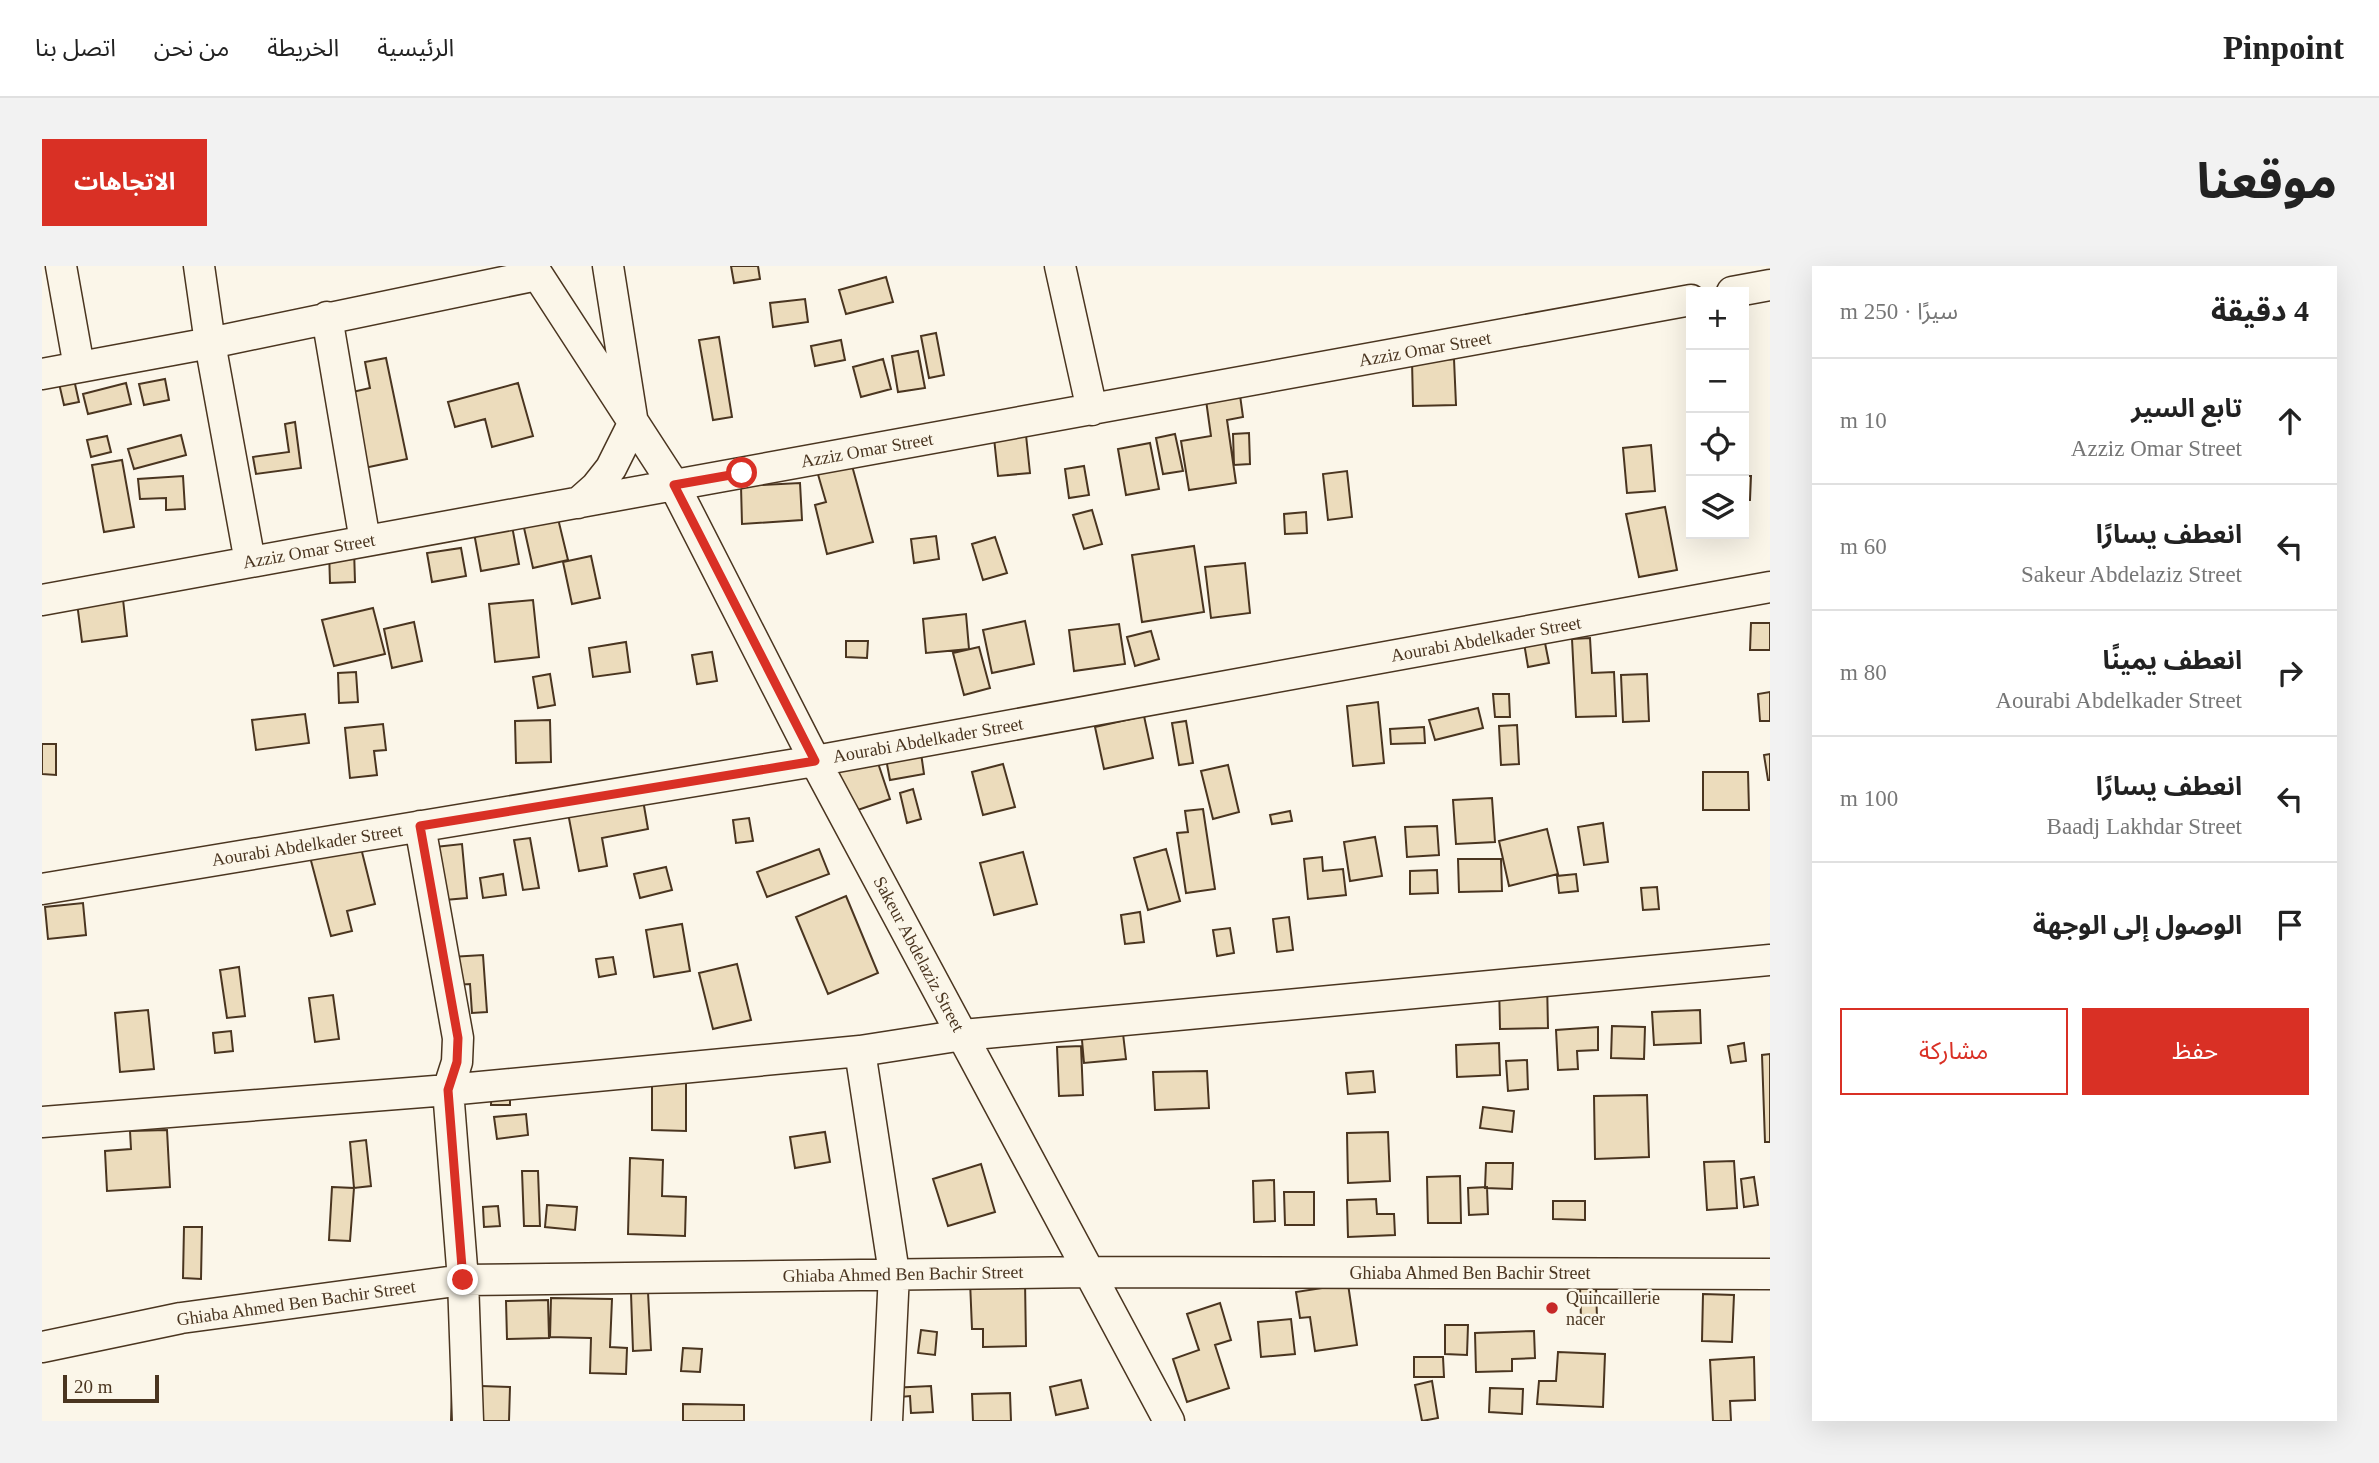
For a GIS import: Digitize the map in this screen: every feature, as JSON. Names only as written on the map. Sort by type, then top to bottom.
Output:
[{"type":"street","points":[[61,266],[79,367]]},
{"type":"street","points":[[199,266],[210,343],[250,562]]},
{"type":"street","points":[[578,503],[596,487],[611,468],[633,424],[608,266]]},
{"type":"street","points":[[1060,266],[1092,410]]},
{"type":"street","points":[[42,374],[210,343],[535,270]]},
{"type":"street","name":"Sakeur Abdelaziz Street","points":[[535,270],[674,485],[815,761],[1169,1421]]},
{"type":"street","points":[[1749,289],[1770,285]]},
{"type":"street","name":"Azziz Omar Street","points":[[42,600],[1686,301]]},
{"type":"street","points":[[327,317],[365,541]]},
{"type":"street","name":"Aourabi Abdelkader Street","points":[[42,889],[815,761],[1770,587]]},
{"type":"street","points":[[420,826],[458,1038],[457,1062],[448,1090],[463,1280],[468,1421]]},
{"type":"street","points":[[42,1122],[448,1090],[860,1051],[963,1035],[1770,960]]},
{"type":"street","points":[[860,1051],[894,1273],[887,1421]]},
{"type":"street","name":"Ghiaba Ahmed Ben Bachir Street","points":[[42,1347],[181,1318],[463,1280],[1089,1272],[1770,1274]]},
{"type":"building","points":[[731,266],[758,266],[760,279],[734,283]]},
{"type":"building","points":[[886,277],[893,302],[846,314],[839,290]]},
{"type":"building","points":[[805,299],[808,322],[773,327],[770,303]]},
{"type":"building","points":[[936,333],[944,375],[929,378],[921,336]]},
{"type":"building","points":[[719,337],[732,417],[713,420],[699,340]]},
{"type":"building","points":[[841,340],[845,360],[815,366],[811,346]]},
{"type":"building","points":[[918,351],[925,388],[898,392],[892,356]]},
{"type":"building","points":[[386,358],[407,459],[350,471],[335,396],[370,388],[365,362]]},
{"type":"building","points":[[883,359],[891,389],[861,397],[853,367]]},
{"type":"building","points":[[1454,359],[1456,405],[1413,406],[1412,360]]},
{"type":"building","points":[[73,375],[79,402],[64,405],[58,379]]},
{"type":"building","points":[[165,379],[169,400],[144,405],[139,384]]},
{"type":"building","points":[[126,383],[131,404],[88,414],[83,394]]},
{"type":"building","points":[[518,383],[533,436],[492,447],[485,419],[455,427],[448,402]]},
{"type":"building","points":[[1239,388],[1243,417],[1227,420],[1236,483],[1189,490],[1181,441],[1211,436],[1205,393]]},
{"type":"building","points":[[295,422],[301,468],[256,474],[253,457],[289,452],[285,424]]},
{"type":"building","points":[[1249,433],[1250,464],[1234,465],[1233,434]]},
{"type":"building","points":[[1175,434],[1183,471],[1163,474],[1156,438]]},
{"type":"building","points":[[181,435],[186,455],[134,469],[128,449]]},
{"type":"building","points":[[1026,435],[1030,473],[998,476],[994,438]]},
{"type":"building","points":[[107,436],[111,452],[91,457],[87,440]]},
{"type":"building","points":[[1150,443],[1159,489],[1126,495],[1118,449]]},
{"type":"building","points":[[1651,445],[1655,491],[1627,493],[1623,448]]},
{"type":"building","points":[[122,460],[134,527],[104,532],[92,465]]},
{"type":"building","points":[[851,462],[873,542],[827,554],[815,505],[826,502],[817,471]]},
{"type":"building","points":[[1084,466],[1089,495],[1069,498],[1065,469]]},
{"type":"building","points":[[1347,471],[1352,517],[1328,520],[1323,474]]},
{"type":"building","points":[[183,476],[185,509],[166,510],[166,498],[140,499],[138,479]]},
{"type":"building","points":[[1749,476],[1751,476],[1750,500]]},
{"type":"building","points":[[800,483],[802,520],[742,524],[741,486]]},
{"type":"building","points":[[554,502],[568,560],[533,568],[520,510]]},
{"type":"building","points":[[1665,507],[1677,570],[1639,577],[1626,514]]},
{"type":"building","points":[[1092,510],[1102,544],[1084,549],[1073,515]]},
{"type":"building","points":[[1306,512],[1307,533],[1285,534],[1284,514]]},
{"type":"building","points":[[510,515],[519,564],[481,571],[472,522]]},
{"type":"building","points":[[936,536],[939,559],[914,563],[911,539]]},
{"type":"building","points":[[995,537],[1007,573],[983,580],[972,544]]},
{"type":"building","points":[[1194,546],[1204,612],[1142,622],[1132,555]]},
{"type":"building","points":[[461,548],[466,576],[432,582],[427,553]]},
{"type":"building","points":[[354,549],[355,582],[330,583],[329,550]]},
{"type":"building","points":[[591,556],[600,598],[572,604],[563,562]]},
{"type":"building","points":[[1245,563],[1250,613],[1211,618],[1205,567]]},
{"type":"building","points":[[122,590],[127,636],[82,642],[76,595]]},
{"type":"building","points":[[533,600],[539,657],[495,662],[489,604]]},
{"type":"building","points":[[373,608],[385,654],[334,666],[322,620]]},
{"type":"building","points":[[966,614],[969,649],[926,653],[923,619]]},
{"type":"building","points":[[1025,621],[1034,664],[992,673],[983,630]]},
{"type":"building","points":[[414,622],[422,661],[392,668],[384,629]]},
{"type":"building","points":[[1751,623],[1770,623],[1770,650],[1750,650]]},
{"type":"building","points":[[1119,624],[1125,664],[1074,671],[1069,630]]},
{"type":"building","points":[[1151,631],[1159,659],[1135,666],[1127,637]]},
{"type":"building","points":[[1543,633],[1549,663],[1528,667],[1523,637]]},
{"type":"building","points":[[1590,638],[1592,673],[1614,672],[1616,716],[1576,717],[1572,639]]},
{"type":"building","points":[[846,641],[868,641],[867,658],[846,657]]},
{"type":"building","points":[[626,642],[630,672],[593,677],[589,648]]},
{"type":"building","points":[[979,647],[990,688],[964,695],[953,653]]},
{"type":"building","points":[[712,652],[717,681],[697,684],[692,655]]},
{"type":"building","points":[[356,672],[358,702],[339,703],[338,673]]},
{"type":"building","points":[[550,674],[555,705],[538,708],[533,677]]},
{"type":"building","points":[[1647,674],[1649,721],[1623,722],[1621,675]]},
{"type":"building","points":[[1770,692],[1770,721],[1760,721],[1758,694]]},
{"type":"building","points":[[1493,694],[1509,694],[1510,717],[1495,717]]},
{"type":"building","points":[[1378,702],[1384,763],[1353,766],[1347,706]]},
{"type":"building","points":[[1478,708],[1483,728],[1435,740],[1429,720]]},
{"type":"building","points":[[305,714],[309,743],[256,750],[252,720]]},
{"type":"building","points":[[1144,716],[1153,758],[1104,769],[1095,727]]},
{"type":"building","points":[[550,720],[551,762],[516,763],[515,721]]},
{"type":"building","points":[[1186,721],[1193,763],[1179,765],[1172,723]]},
{"type":"building","points":[[383,724],[386,750],[374,751],[377,775],[350,778],[345,728]]},
{"type":"building","points":[[1517,725],[1519,764],[1501,765],[1499,726]]},
{"type":"building","points":[[1424,727],[1425,743],[1391,744],[1390,729]]},
{"type":"building","points":[[42,744],[56,744],[56,775],[42,774]]},
{"type":"building","points":[[874,751],[890,799],[843,815],[827,767]]},
{"type":"building","points":[[921,753],[924,774],[890,780],[886,759]]},
{"type":"building","points":[[1770,754],[1770,780],[1768,780],[1764,755]]},
{"type":"building","points":[[1003,764],[1015,807],[983,815],[972,772]]},
{"type":"building","points":[[1228,765],[1239,812],[1213,819],[1201,771]]},
{"type":"building","points":[[1703,772],[1748,772],[1749,810],[1703,810]]},
{"type":"building","points":[[913,789],[921,819],[907,823],[900,793]]},
{"type":"building","points":[[1492,798],[1495,842],[1456,844],[1453,800]]},
{"type":"building","points":[[643,800],[648,829],[602,838],[607,866],[579,871],[568,813]]},
{"type":"building","points":[[1203,809],[1215,889],[1186,893],[1177,833],[1188,832],[1185,811]]},
{"type":"building","points":[[1290,811],[1292,821],[1272,824],[1270,815]]},
{"type":"building","points":[[749,818],[753,841],[736,843],[733,820]]},
{"type":"building","points":[[1603,823],[1608,862],[1584,865],[1578,827]]},
{"type":"building","points":[[1437,826],[1439,855],[1407,857],[1405,827]]},
{"type":"building","points":[[1547,829],[1558,874],[1509,886],[1499,841]]},
{"type":"building","points":[[1375,837],[1382,876],[1350,881],[1344,842]]},
{"type":"building","points":[[530,838],[539,888],[523,890],[514,840]]},
{"type":"building","points":[[360,844],[375,904],[347,911],[352,931],[331,936],[310,857]]},
{"type":"building","points":[[462,844],[467,898],[422,902],[417,849]]},
{"type":"building","points":[[819,849],[829,874],[767,897],[757,872]]},
{"type":"building","points":[[1166,849],[1180,901],[1148,910],[1134,858]]},
{"type":"building","points":[[1023,852],[1037,904],[994,915],[980,863]]},
{"type":"building","points":[[1322,857],[1323,871],[1343,869],[1346,895],[1308,899],[1304,859]]},
{"type":"building","points":[[1458,859],[1501,859],[1502,891],[1459,892]]},
{"type":"building","points":[[666,867],[672,890],[640,898],[634,874]]},
{"type":"building","points":[[1437,870],[1438,893],[1410,894],[1410,871]]},
{"type":"building","points":[[503,874],[506,895],[483,898],[480,878]]},
{"type":"building","points":[[1576,874],[1578,891],[1559,893],[1557,876]]},
{"type":"building","points":[[1657,887],[1659,909],[1643,910],[1641,888]]},
{"type":"building","points":[[846,896],[878,973],[828,994],[796,917]]},
{"type":"building","points":[[83,903],[86,935],[48,939],[45,907]]},
{"type":"building","points":[[1140,912],[1144,942],[1125,944],[1121,915]]},
{"type":"building","points":[[1289,917],[1293,950],[1277,952],[1273,919]]},
{"type":"building","points":[[682,924],[690,971],[654,977],[646,930]]},
{"type":"building","points":[[1230,928],[1234,953],[1217,956],[1213,930]]},
{"type":"building","points":[[483,955],[487,1012],[472,1013],[470,984],[436,986],[434,958]]},
{"type":"building","points":[[613,957],[616,974],[599,977],[596,959]]},
{"type":"building","points":[[737,964],[751,1020],[713,1029],[699,973]]},
{"type":"building","points":[[239,967],[245,1016],[227,1018],[220,970]]},
{"type":"building","points":[[1547,981],[1548,1028],[1500,1029],[1499,982]]},
{"type":"building","points":[[333,995],[339,1039],[315,1042],[309,998]]},
{"type":"building","points":[[148,1010],[154,1069],[120,1072],[115,1013]]},
{"type":"building","points":[[1700,1010],[1701,1043],[1654,1045],[1652,1012]]},
{"type":"building","points":[[1122,1025],[1126,1059],[1084,1063],[1081,1029]]},
{"type":"building","points":[[1612,1026],[1645,1027],[1644,1059],[1611,1058]]},
{"type":"building","points":[[1598,1027],[1598,1050],[1577,1051],[1578,1069],[1558,1070],[1556,1030]]},
{"type":"building","points":[[231,1031],[233,1051],[215,1053],[213,1033]]},
{"type":"building","points":[[1499,1043],[1500,1075],[1457,1077],[1456,1045]]},
{"type":"building","points":[[1744,1043],[1746,1061],[1731,1063],[1728,1046]]},
{"type":"building","points":[[1081,1046],[1083,1095],[1059,1096],[1057,1047]]},
{"type":"building","points":[[1770,1054],[1770,1142],[1765,1142],[1762,1055]]},
{"type":"building","points":[[1527,1060],[1528,1089],[1508,1091],[1506,1061]]},
{"type":"building","points":[[1207,1071],[1209,1108],[1155,1110],[1153,1072]]},
{"type":"building","points":[[1373,1071],[1375,1092],[1348,1094],[1346,1073]]},
{"type":"building","points":[[492,1072],[510,1073],[510,1105],[491,1105]]},
{"type":"building","points":[[652,1077],[686,1077],[686,1131],[652,1130]]},
{"type":"building","points":[[1647,1095],[1649,1157],[1595,1159],[1594,1096]]},
{"type":"building","points":[[1483,1107],[1514,1111],[1512,1132],[1480,1128]]},
{"type":"building","points":[[526,1114],[528,1135],[497,1139],[494,1117]]},
{"type":"building","points":[[167,1130],[170,1187],[107,1191],[105,1151],[131,1149],[130,1131]]},
{"type":"building","points":[[825,1132],[830,1162],[795,1168],[790,1137]]},
{"type":"building","points":[[1388,1132],[1390,1181],[1348,1183],[1347,1133]]},
{"type":"building","points":[[366,1140],[371,1186],[354,1188],[350,1142]]},
{"type":"building","points":[[630,1158],[663,1160],[662,1196],[686,1197],[685,1236],[628,1234]]},
{"type":"building","points":[[1734,1161],[1737,1208],[1707,1210],[1704,1162]]},
{"type":"building","points":[[1486,1163],[1513,1163],[1512,1189],[1485,1188]]},
{"type":"building","points":[[981,1164],[995,1212],[948,1226],[933,1179]]},
{"type":"building","points":[[522,1171],[538,1171],[540,1226],[524,1226]]},
{"type":"building","points":[[1460,1176],[1461,1223],[1428,1223],[1427,1177]]},
{"type":"building","points":[[1754,1177],[1758,1205],[1744,1207],[1741,1179]]},
{"type":"building","points":[[1274,1180],[1275,1221],[1254,1222],[1253,1181]]},
{"type":"building","points":[[332,1187],[354,1188],[350,1241],[329,1240]]},
{"type":"building","points":[[1487,1187],[1488,1214],[1469,1215],[1468,1188]]},
{"type":"building","points":[[1284,1192],[1314,1192],[1314,1225],[1285,1225]]},
{"type":"building","points":[[1376,1199],[1377,1214],[1394,1214],[1395,1235],[1348,1237],[1347,1200]]},
{"type":"building","points":[[1553,1201],[1585,1201],[1585,1220],[1553,1219]]},
{"type":"building","points":[[547,1205],[577,1207],[575,1230],[545,1227]]},
{"type":"building","points":[[498,1206],[500,1226],[484,1227],[483,1207]]},
{"type":"building","points":[[184,1227],[202,1227],[201,1279],[183,1278]]},
{"type":"building","points":[[1025,1280],[1026,1346],[983,1347],[983,1329],[972,1329],[970,1281]]},
{"type":"building","points":[[1348,1284],[1357,1345],[1315,1351],[1310,1317],[1300,1318],[1296,1292]]},
{"type":"building","points":[[1580,1285],[1596,1285],[1597,1319],[1581,1319]]},
{"type":"building","points":[[648,1292],[651,1350],[633,1351],[631,1293]]},
{"type":"building","points":[[1703,1294],[1734,1295],[1732,1342],[1702,1341]]},
{"type":"building","points":[[551,1298],[612,1299],[610,1347],[627,1348],[626,1374],[590,1373],[591,1338],[550,1337]]},
{"type":"building","points":[[548,1300],[549,1338],[507,1339],[506,1301]]},
{"type":"building","points":[[1220,1303],[1231,1340],[1215,1345],[1229,1388],[1187,1402],[1173,1359],[1199,1350],[1187,1314]]},
{"type":"building","points":[[1291,1319],[1295,1354],[1261,1357],[1258,1322]]},
{"type":"building","points":[[1445,1325],[1468,1325],[1467,1355],[1445,1354]]},
{"type":"building","points":[[921,1330],[937,1332],[935,1355],[918,1353]]},
{"type":"building","points":[[1534,1331],[1535,1358],[1512,1359],[1512,1371],[1476,1372],[1475,1333]]},
{"type":"building","points":[[683,1348],[702,1349],[700,1372],[681,1371]]},
{"type":"building","points":[[1558,1352],[1605,1354],[1603,1407],[1537,1404],[1539,1381],[1556,1381]]},
{"type":"building","points":[[1414,1357],[1443,1357],[1444,1377],[1414,1377]]},
{"type":"building","points":[[1754,1357],[1755,1400],[1730,1401],[1731,1421],[1713,1421],[1710,1360]]},
{"type":"building","points":[[1081,1380],[1088,1408],[1056,1415],[1050,1387]]},
{"type":"building","points":[[1432,1381],[1438,1418],[1422,1421],[1415,1385]]},
{"type":"building","points":[[452,1385],[510,1387],[509,1421],[451,1421]]},
{"type":"building","points":[[931,1386],[933,1412],[911,1413],[910,1396],[890,1398],[889,1388]]},
{"type":"building","points":[[1490,1388],[1523,1389],[1522,1414],[1489,1412]]},
{"type":"building","points":[[1010,1393],[1011,1421],[973,1421],[972,1394]]},
{"type":"building","points":[[683,1404],[744,1405],[744,1421],[683,1421]]},
{"type":"place","name":"Quincaillerie nacer","points":[[1552,1308]]},
{"type":"route","points":[[463,1280],[448,1090],[457,1062],[458,1038],[420,826],[815,761],[674,485],[742,473]]}]
